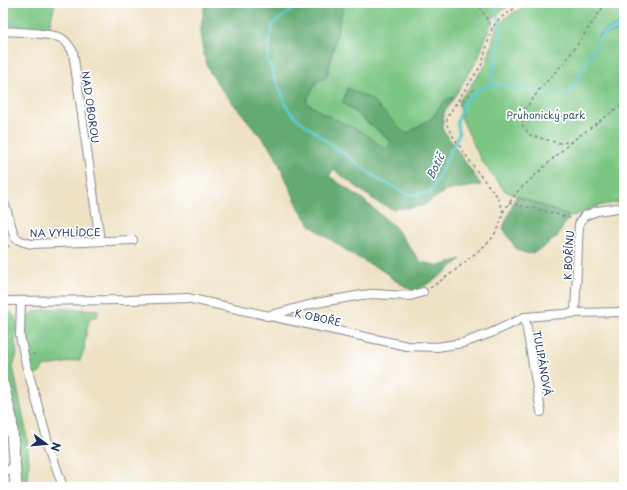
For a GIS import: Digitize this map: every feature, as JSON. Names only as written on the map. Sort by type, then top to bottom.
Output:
[{"type":"main road","points":[[3,385],[11,418],[16,487]]},
{"type":"street","name":"NAD OBOROU","points":[[3,32],[61,38],[68,44],[73,52],[100,242]]},
{"type":"street","points":[[3,199],[15,238]]},
{"type":"street","points":[[584,216],[597,211],[624,207]]},
{"type":"street","name":"K BOŘÍNU","points":[[575,313],[579,224],[584,216]]},
{"type":"street","name":"NA VYHLÍDCE","points":[[15,238],[31,244],[133,240]]},
{"type":"street","points":[[266,316],[316,303],[362,295],[372,294],[410,296],[423,292]]},
{"type":"street","name":"K OBOŘE","points":[[3,301],[187,298],[407,346],[437,347],[470,341],[525,317],[575,313],[624,312]]},
{"type":"street","points":[[21,301],[20,336],[26,364],[50,449],[63,487]]},
{"type":"street","name":"TULIPÁNOVÁ","points":[[525,317],[541,412]]},
{"type":"street","points":[[3,470],[15,470]]},
{"type":"path","points":[[475,3],[480,7],[492,28]]},
{"type":"path","points":[[503,212],[497,196],[479,174],[447,125],[447,117],[482,64],[492,28],[500,18],[523,3]]},
{"type":"path","points":[[571,142],[558,143],[530,135],[522,125],[523,112],[540,89],[567,59],[606,3]]},
{"type":"path","points":[[455,104],[462,105],[474,89]]},
{"type":"path","points":[[423,292],[453,272],[490,240],[499,228],[503,212],[517,192],[571,142],[624,103]]},
{"type":"path","points":[[509,203],[570,218],[584,216]]},
{"type":"path","points":[[3,252],[15,238]]},
{"type":"green space","points":[[3,3],[55,3],[49,28],[3,25]]},
{"type":"green space","points":[[205,3],[344,3],[326,77],[316,82],[306,102],[322,113],[364,133],[385,149],[392,142],[343,102],[347,88],[372,100],[406,134],[432,118],[445,100],[454,97],[444,113],[442,128],[481,185],[445,191],[423,206],[392,209],[377,202],[334,170],[329,176],[361,198],[394,226],[421,262],[440,266],[461,259],[433,281],[413,291],[391,278],[390,275],[353,255],[311,226],[299,208],[273,151],[221,89],[210,72],[205,60],[200,34]]},
{"type":"green space","points":[[344,3],[514,3],[493,18],[478,59],[454,97],[445,100],[432,118],[405,135],[372,100],[347,88],[343,103],[392,142],[385,149],[364,133],[322,113],[306,102],[316,82],[327,77]]},
{"type":"green space","name":"Průhonický park","points":[[530,3],[624,3],[624,23],[607,29],[624,30],[624,201],[597,206],[577,215],[569,216],[505,191],[481,160],[461,117],[459,101],[487,63],[496,27],[505,18]]},
{"type":"green space","points":[[516,196],[569,216],[557,237],[541,249],[529,254],[517,250],[503,228]]},
{"type":"green space","points":[[3,310],[10,311],[15,316],[17,325],[15,341],[17,354],[13,367],[26,431],[29,462],[28,487],[23,485],[15,413],[3,364]]},
{"type":"green space","points":[[43,310],[99,310],[97,317],[91,317],[88,324],[84,351],[80,360],[43,367],[40,373],[33,376],[27,347],[27,317],[32,313]]},
{"type":"water","points":[[624,23],[624,30],[597,36],[607,29]]},
{"type":"waterway","name":"Botič","points":[[306,3],[293,9],[273,24],[267,59],[288,109],[299,120],[379,180],[411,195],[431,192],[459,134],[457,122],[464,103],[477,91],[491,84],[524,88],[544,94],[569,93],[599,40],[605,33]]},
{"type":"waterway","points":[[491,84],[501,36],[496,3]]}]
